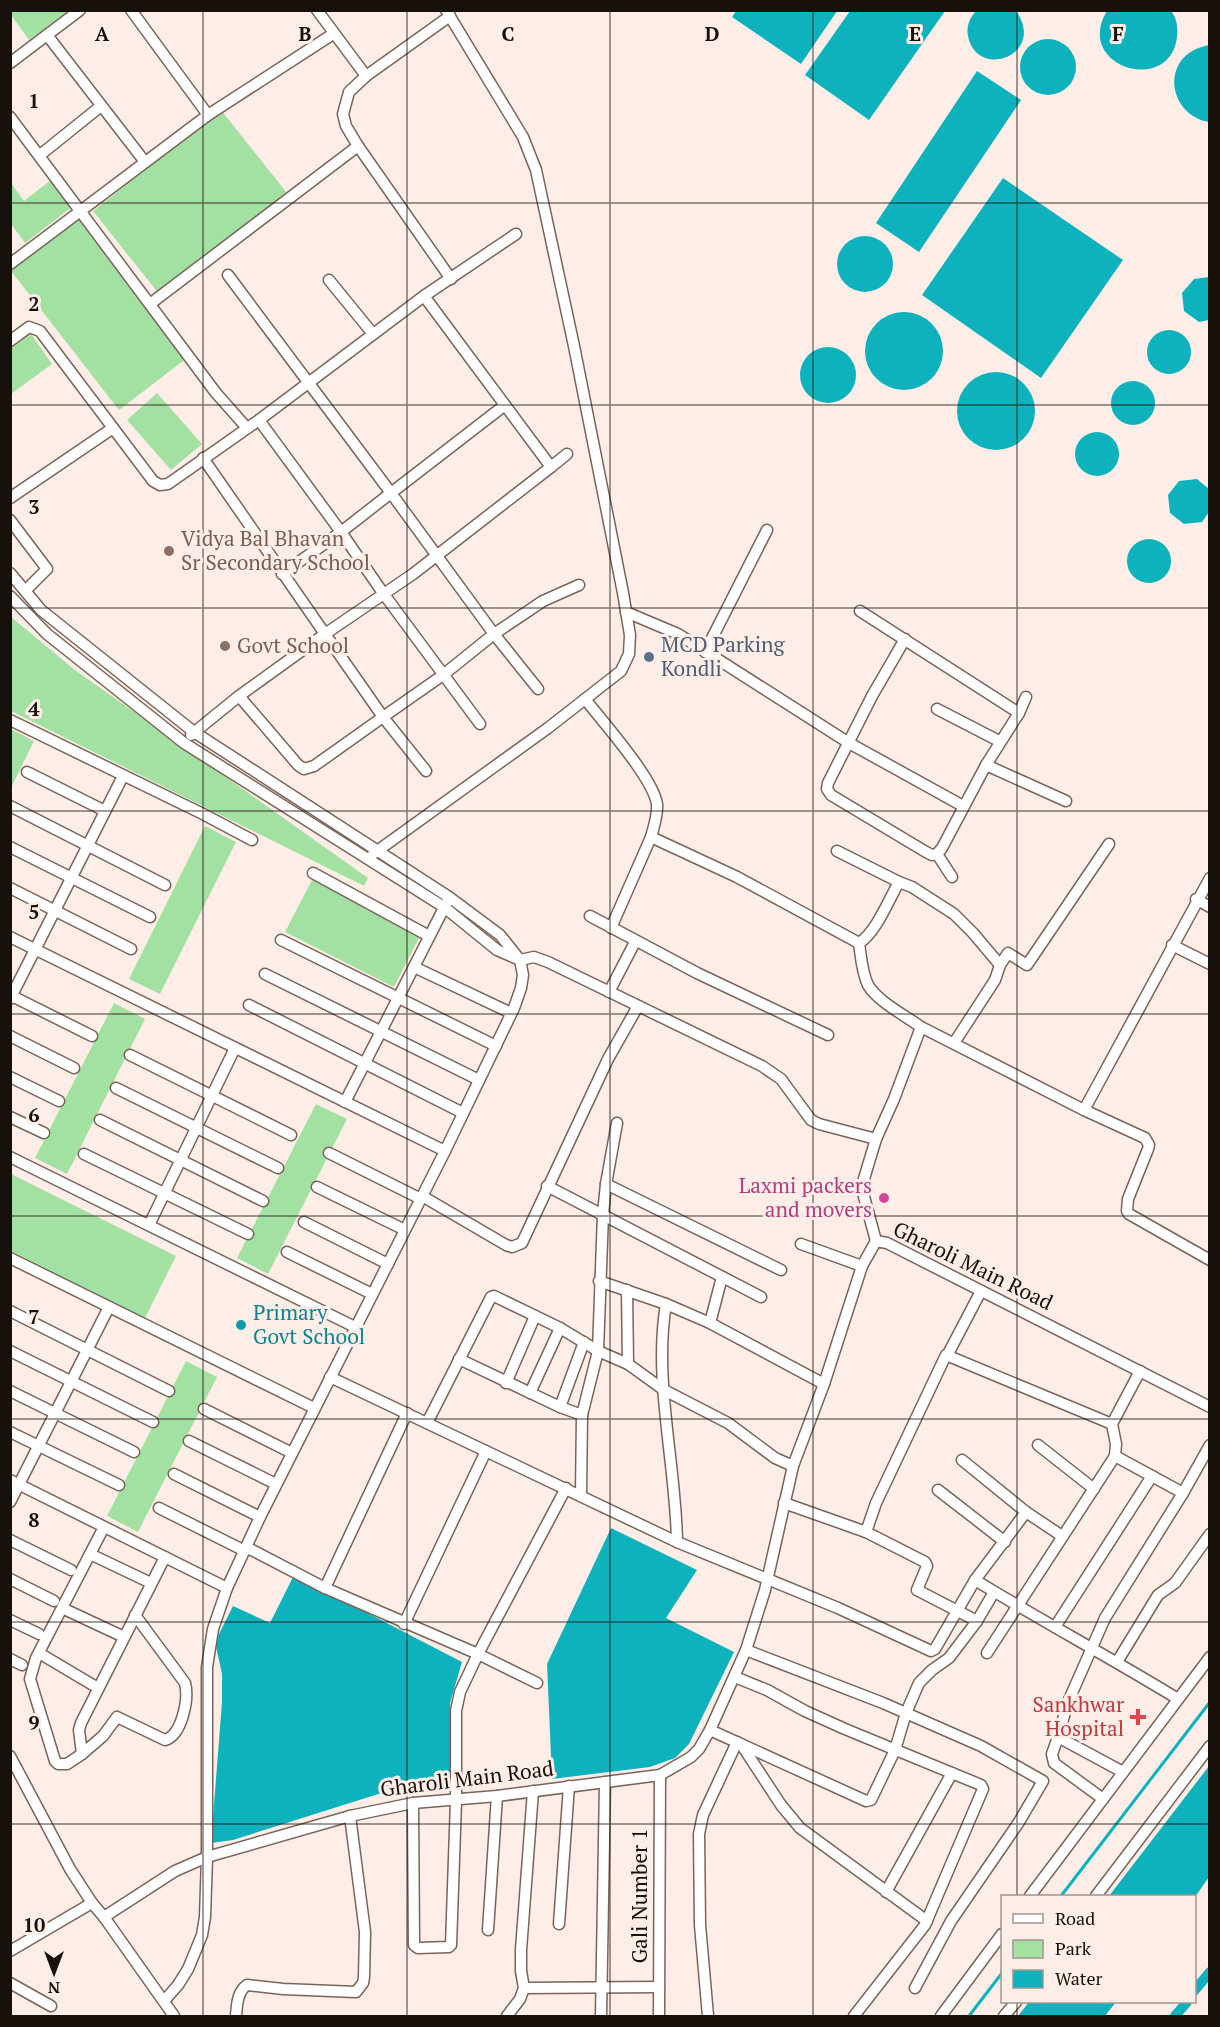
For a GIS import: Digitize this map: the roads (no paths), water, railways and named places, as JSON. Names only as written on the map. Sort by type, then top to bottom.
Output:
[{"type":"street","points":[[10,63],[80,10]]},
{"type":"street","points":[[130,10],[208,115]]},
{"type":"street","points":[[317,10],[366,76]]},
{"type":"street","points":[[365,859],[549,728],[621,671],[629,654],[630,635],[626,612],[574,346],[536,170],[523,137],[448,13],[366,76],[349,92],[343,114],[346,126],[358,146],[451,279]]},
{"type":"street","points":[[10,264],[208,115],[333,34]]},
{"type":"street","points":[[47,35],[145,162]]},
{"type":"street","points":[[40,155],[101,106]]},
{"type":"street","points":[[10,117],[216,393],[247,428]]},
{"type":"street","points":[[150,304],[358,146]]},
{"type":"street","points":[[10,341],[29,327],[40,331],[153,481],[160,485],[168,484],[259,420],[424,296],[516,234]]},
{"type":"street","points":[[228,276],[438,555],[494,634],[538,689]]},
{"type":"street","points":[[329,279],[373,334]]},
{"type":"street","points":[[424,296],[551,467]]},
{"type":"street","points":[[282,574],[341,532],[505,405]]},
{"type":"street","points":[[259,420],[480,724]]},
{"type":"street","points":[[10,498],[113,428]]},
{"type":"street","points":[[184,742],[239,696],[438,555],[567,454]]},
{"type":"street","points":[[203,459],[383,717],[426,771]]},
{"type":"street","points":[[10,520],[47,569],[25,591]]},
{"type":"street","points":[[705,652],[767,530]]},
{"type":"street","points":[[10,573],[41,610],[194,732],[377,851],[447,902],[497,950],[520,960],[534,957],[772,1072],[781,1079],[811,1120],[876,1139]]},
{"type":"street","points":[[239,696],[298,765],[304,769],[314,766],[443,675],[494,634],[543,600],[579,585]]},
{"type":"street","points":[[10,596],[47,634],[184,742],[365,859],[447,902]]},
{"type":"street","points":[[860,611],[1019,713]]},
{"type":"street","points":[[626,612],[678,634],[849,743],[963,806]]},
{"type":"street","points":[[905,639],[872,696],[827,789],[831,795],[932,855],[937,854],[942,848],[999,741],[1019,713],[1026,697]]},
{"type":"street","points":[[585,699],[650,784],[657,804],[651,837],[611,928]]},
{"type":"street","points":[[937,709],[999,741]]},
{"type":"street","points":[[10,720],[252,840]]},
{"type":"street","points":[[986,765],[1066,801]]},
{"type":"street","points":[[27,772],[105,811]]},
{"type":"street","points":[[92,1036],[11,996],[123,776]]},
{"type":"street","points":[[10,807],[165,885]]},
{"type":"street","points":[[651,837],[737,877],[859,943]]},
{"type":"street","points":[[954,1043],[995,980],[1008,952],[1027,965],[1109,844]]},
{"type":"street","points":[[10,847],[150,917]]},
{"type":"street","points":[[837,851],[912,887],[954,914],[974,933],[1000,966]]},
{"type":"street","points":[[937,854],[952,877]]},
{"type":"street","points":[[313,873],[429,936]]},
{"type":"street","points":[[1084,1110],[1209,878]]},
{"type":"street","points":[[859,943],[871,932],[899,882]]},
{"type":"street","points":[[10,888],[131,949]]},
{"type":"street","points":[[1196,899],[1209,907]]},
{"type":"street","points":[[345,1102],[447,902]]},
{"type":"street","points":[[590,916],[635,942],[828,1035]]},
{"type":"street","points":[[10,937],[445,1151]]},
{"type":"street","points":[[280,940],[496,1046]]},
{"type":"street","points":[[609,992],[635,942]]},
{"type":"street","points":[[859,943],[864,974],[869,986],[876,995],[921,1027],[1148,1141],[1148,1149],[1128,1199],[1127,1211],[1209,1260]]},
{"type":"street","points":[[1172,945],[1209,964]]},
{"type":"street","points":[[164,2001],[188,1969],[202,1935],[205,1917],[207,1666],[213,1629],[227,1588],[276,1484],[422,1198],[511,1014],[521,988],[523,975],[520,960]]},
{"type":"street","points":[[414,967],[511,1014]]},
{"type":"street","points":[[265,974],[479,1080]]},
{"type":"street","points":[[249,1005],[463,1113]]},
{"type":"street","points":[[329,1153],[422,1198],[506,1245],[513,1247],[522,1243],[608,1059],[638,1006]]},
{"type":"street","points":[[876,1241],[863,1187],[876,1139],[921,1027]]},
{"type":"street","points":[[10,1036],[74,1068]]},
{"type":"street","points":[[149,1225],[235,1048]]},
{"type":"street","points":[[130,1055],[291,1135]]},
{"type":"street","points":[[10,1077],[59,1101]]},
{"type":"street","points":[[116,1088],[278,1168]]},
{"type":"street","points":[[10,1117],[44,1133]]},
{"type":"street","points":[[100,1120],[263,1201]]},
{"type":"street","points":[[581,1496],[582,1415],[598,1351],[603,1214],[617,1123]]},
{"type":"street","points":[[84,1154],[248,1234]]},
{"type":"street","points":[[10,1157],[356,1327]]},
{"type":"street","points":[[606,1184],[781,1270]]},
{"type":"street","points":[[547,1186],[761,1297]]},
{"type":"street","points":[[317,1187],[405,1230]]},
{"type":"street","points":[[304,1222],[388,1264]]},
{"type":"street","name":"Gharoli Main Road","points":[[104,1917],[175,1871],[207,1857],[350,1816],[413,1803],[456,1801],[660,1775],[692,1757],[710,1730],[746,1650],[768,1578],[793,1466],[824,1384],[862,1266],[876,1241],[887,1243],[1209,1407]]},
{"type":"street","points":[[801,1245],[862,1266]]},
{"type":"street","points":[[287,1252],[372,1294]]},
{"type":"street","points":[[10,1258],[314,1408]]},
{"type":"street","points":[[710,1323],[722,1277]]},
{"type":"street","points":[[600,1281],[666,1304],[710,1323],[824,1384]]},
{"type":"street","points":[[627,1290],[628,1364]]},
{"type":"street","points":[[866,1532],[876,1503],[944,1357],[948,1354],[981,1291]]},
{"type":"street","points":[[427,1423],[491,1297],[494,1296],[560,1328],[598,1351],[628,1364],[664,1390],[728,1423],[775,1458],[793,1466]]},
{"type":"street","points":[[666,1304],[663,1335],[664,1390],[677,1542]]},
{"type":"street","points":[[10,1502],[15,1482],[39,1446],[109,1307]]},
{"type":"street","points":[[10,1311],[169,1391]]},
{"type":"street","points":[[506,1383],[535,1316]]},
{"type":"street","points":[[530,1393],[560,1328]]},
{"type":"street","points":[[560,1407],[584,1342]]},
{"type":"street","points":[[10,1352],[153,1422]]},
{"type":"street","points":[[948,1354],[1093,1418],[1112,1424]]},
{"type":"street","points":[[459,1359],[506,1383],[582,1415]]},
{"type":"street","points":[[987,1653],[1115,1456],[1116,1444],[1112,1424],[1140,1371]]},
{"type":"street","points":[[330,1377],[677,1542],[838,1608],[931,1651],[935,1649],[975,1580],[1026,1512]]},
{"type":"street","points":[[10,1391],[134,1452]]},
{"type":"street","points":[[204,1409],[292,1453]]},
{"type":"street","points":[[325,1588],[407,1413]]},
{"type":"street","points":[[10,1432],[118,1485]]},
{"type":"street","points":[[189,1441],[276,1484]]},
{"type":"street","points":[[1038,1445],[1094,1489]]},
{"type":"street","points":[[1103,1799],[1054,1763],[1052,1754],[1068,1702],[1105,1618],[1183,1493],[1209,1445]]},
{"type":"street","points":[[404,1624],[486,1451]]},
{"type":"street","points":[[1115,1456],[1183,1493]]},
{"type":"street","points":[[962,1460],[1026,1512],[1062,1536]]},
{"type":"street","points":[[174,1474],[260,1517]]},
{"type":"street","points":[[1055,1627],[1152,1476]]},
{"type":"street","points":[[15,1482],[227,1588]]},
{"type":"street","points":[[413,1803],[414,1945],[418,1948],[449,1947],[451,1945],[456,1801],[456,1711],[460,1692],[566,1488]]},
{"type":"street","points":[[938,1490],[1005,1542]]},
{"type":"street","points":[[784,1503],[866,1532],[927,1564],[917,1590],[977,1621]]},
{"type":"street","points":[[159,1508],[325,1588],[478,1654],[537,1683]]},
{"type":"street","points":[[105,1527],[58,1604],[31,1672],[30,1679],[55,1761],[58,1764],[67,1764],[82,1754],[103,1736],[117,1717],[167,1740],[176,1731],[186,1706],[188,1692],[185,1683],[135,1615]]},
{"type":"street","points":[[1117,1662],[1158,1595],[1175,1583],[1209,1534]]},
{"type":"street","points":[[10,1540],[71,1570]]},
{"type":"street","points":[[90,1554],[151,1583]]},
{"type":"street","points":[[82,1754],[80,1726],[165,1557]]},
{"type":"street","points":[[10,1579],[124,1637]]},
{"type":"street","points":[[975,1580],[1178,1699]]},
{"type":"street","points":[[710,1730],[869,1801],[895,1750],[906,1713],[919,1683],[949,1658],[977,1621],[994,1592]]},
{"type":"street","points":[[10,1620],[39,1634]]},
{"type":"street","points":[[746,1650],[906,1713],[981,1746],[1043,1781]]},
{"type":"street","points":[[39,1653],[98,1688]]},
{"type":"street","points":[[1031,1895],[1209,1657]]},
{"type":"street","points":[[10,1659],[22,1665]]},
{"type":"street","points":[[735,1677],[767,1690],[805,1711],[981,1785],[982,1793],[927,1921],[854,2016]]},
{"type":"street","points":[[1058,1737],[1123,1772]]},
{"type":"street","points":[[739,1742],[781,1805],[800,1828],[927,1921]]},
{"type":"street","points":[[708,2016],[700,1925],[699,1834],[703,1815],[739,1742]]},
{"type":"street","points":[[1097,1895],[1209,1746]]},
{"type":"street","points":[[11,1757],[70,1869],[174,2016]]},
{"type":"street","points":[[915,1988],[951,1921],[1019,1822],[1054,1763]]},
{"type":"street","points":[[886,1892],[952,1773]]},
{"type":"street","name":"Gali Number 1","points":[[659,2016],[660,1775]]},
{"type":"street","points":[[601,2016],[605,1782]]},
{"type":"street","points":[[559,1924],[569,1786]]},
{"type":"street","points":[[507,2016],[520,1999],[524,1988],[521,1950],[532,1791]]},
{"type":"street","points":[[488,1930],[497,1796]]},
{"type":"street","points":[[237,2016],[241,1989],[246,1985],[356,1992],[361,1987],[364,1977],[365,1932],[350,1816]]},
{"type":"street","points":[[10,1951],[92,1903]]},
{"type":"street","points":[[940,2016],[1001,1935]]},
{"type":"street","points":[[10,1983],[51,2006]]},
{"type":"street","points":[[524,1988],[658,1987]]},
{"type":"street","points":[[1004,2016],[1014,2003]]},
{"type":"water","points":[[977,10],[1016,11],[1023,27],[1023,40],[1017,50],[1007,57],[995,59],[984,57],[974,50],[968,36],[968,25]]},
{"type":"water","points":[[736,11],[837,11],[801,64],[732,17]]},
{"type":"water","points":[[850,11],[945,11],[869,120],[805,75]]},
{"type":"water","points":[[1107,11],[1171,11],[1176,20],[1177,37],[1171,55],[1158,66],[1143,69],[1127,67],[1112,59],[1103,47],[1100,31]]},
{"type":"water","points":[[1042,39],[1054,39],[1068,47],[1076,61],[1074,78],[1068,87],[1054,95],[1042,95],[1025,83],[1020,73],[1020,61],[1032,44]]},
{"type":"water","points":[[1210,45],[1209,122],[1196,118],[1179,101],[1175,90],[1175,78],[1178,67],[1185,57],[1196,49]]},
{"type":"water","points":[[977,71],[1021,100],[919,252],[876,223]]},
{"type":"water","points":[[1003,178],[1123,260],[1041,378],[922,295]]},
{"type":"water","points":[[859,236],[871,236],[885,244],[893,258],[891,275],[885,284],[871,292],[859,292],[842,280],[837,270],[837,258],[849,241]]},
{"type":"water","points":[[1209,277],[1209,320],[1199,322],[1184,311],[1182,293],[1194,279]]},
{"type":"water","points":[[904,312],[919,315],[931,324],[940,336],[943,351],[940,366],[931,378],[919,387],[904,390],[889,387],[877,378],[868,366],[865,351],[868,336],[877,324],[889,315]]},
{"type":"water","points":[[1169,330],[1178,331],[1185,336],[1190,343],[1190,361],[1185,368],[1178,373],[1169,374],[1160,373],[1153,368],[1148,361],[1147,352],[1148,343],[1153,336],[1160,331]]},
{"type":"water","points":[[822,347],[834,347],[848,355],[856,369],[854,386],[848,395],[834,403],[822,403],[805,391],[800,381],[800,369],[812,352]]},
{"type":"water","points":[[996,372],[1011,375],[1023,384],[1032,396],[1035,411],[1032,426],[1023,438],[1011,447],[996,450],[981,447],[969,438],[960,426],[957,411],[960,396],[969,384],[981,375]]},
{"type":"water","points":[[1133,381],[1142,382],[1149,387],[1154,394],[1154,412],[1149,419],[1142,424],[1133,425],[1124,424],[1117,419],[1112,412],[1111,403],[1112,394],[1117,387],[1124,382]]},
{"type":"water","points":[[1097,432],[1106,433],[1113,438],[1118,445],[1118,463],[1113,470],[1106,475],[1097,476],[1088,475],[1081,470],[1076,463],[1075,454],[1076,445],[1081,438],[1088,433]]},
{"type":"water","points":[[1197,479],[1209,489],[1209,512],[1202,522],[1184,524],[1170,513],[1168,495],[1179,481]]},
{"type":"water","points":[[1149,539],[1158,540],[1165,545],[1170,552],[1170,570],[1165,577],[1158,582],[1149,583],[1140,582],[1133,577],[1128,570],[1127,561],[1128,552],[1133,545],[1140,540]]},
{"type":"water","points":[[611,1528],[697,1570],[666,1618],[734,1652],[689,1744],[675,1758],[650,1767],[552,1779],[547,1664]]},
{"type":"water","points":[[294,1575],[462,1662],[450,1703],[455,1785],[388,1791],[233,1840],[211,1843],[222,1702],[222,1674],[215,1642],[233,1606],[270,1623]]},
{"type":"water","points":[[1209,1766],[1209,1877],[1196,1896],[1110,1895]]},
{"type":"water","points":[[1028,2003],[1115,2003],[1105,2016],[1018,2016]]},
{"type":"waterway","points":[[1062,1895],[1210,1702]]},
{"type":"waterway","points":[[1196,1989],[1210,1972]]},
{"type":"waterway","points":[[969,2016],[1001,1974]]},
{"type":"waterway","points":[[1175,2016],[1186,2003]]},
{"type":"place","name":"Vidya Bal Bhavan Sr Secondary School","points":[[169,551]]},
{"type":"place","name":"Govt School","points":[[225,646]]},
{"type":"place","name":"MCD Parking Kondli","points":[[649,657]]},
{"type":"place","name":"Laxmi packers and movers","points":[[884,1198]]},
{"type":"place","name":"Primary Govt School","points":[[241,1325]]},
{"type":"place","name":"Sankhwar Hospital","points":[[1138,1717]]}]
